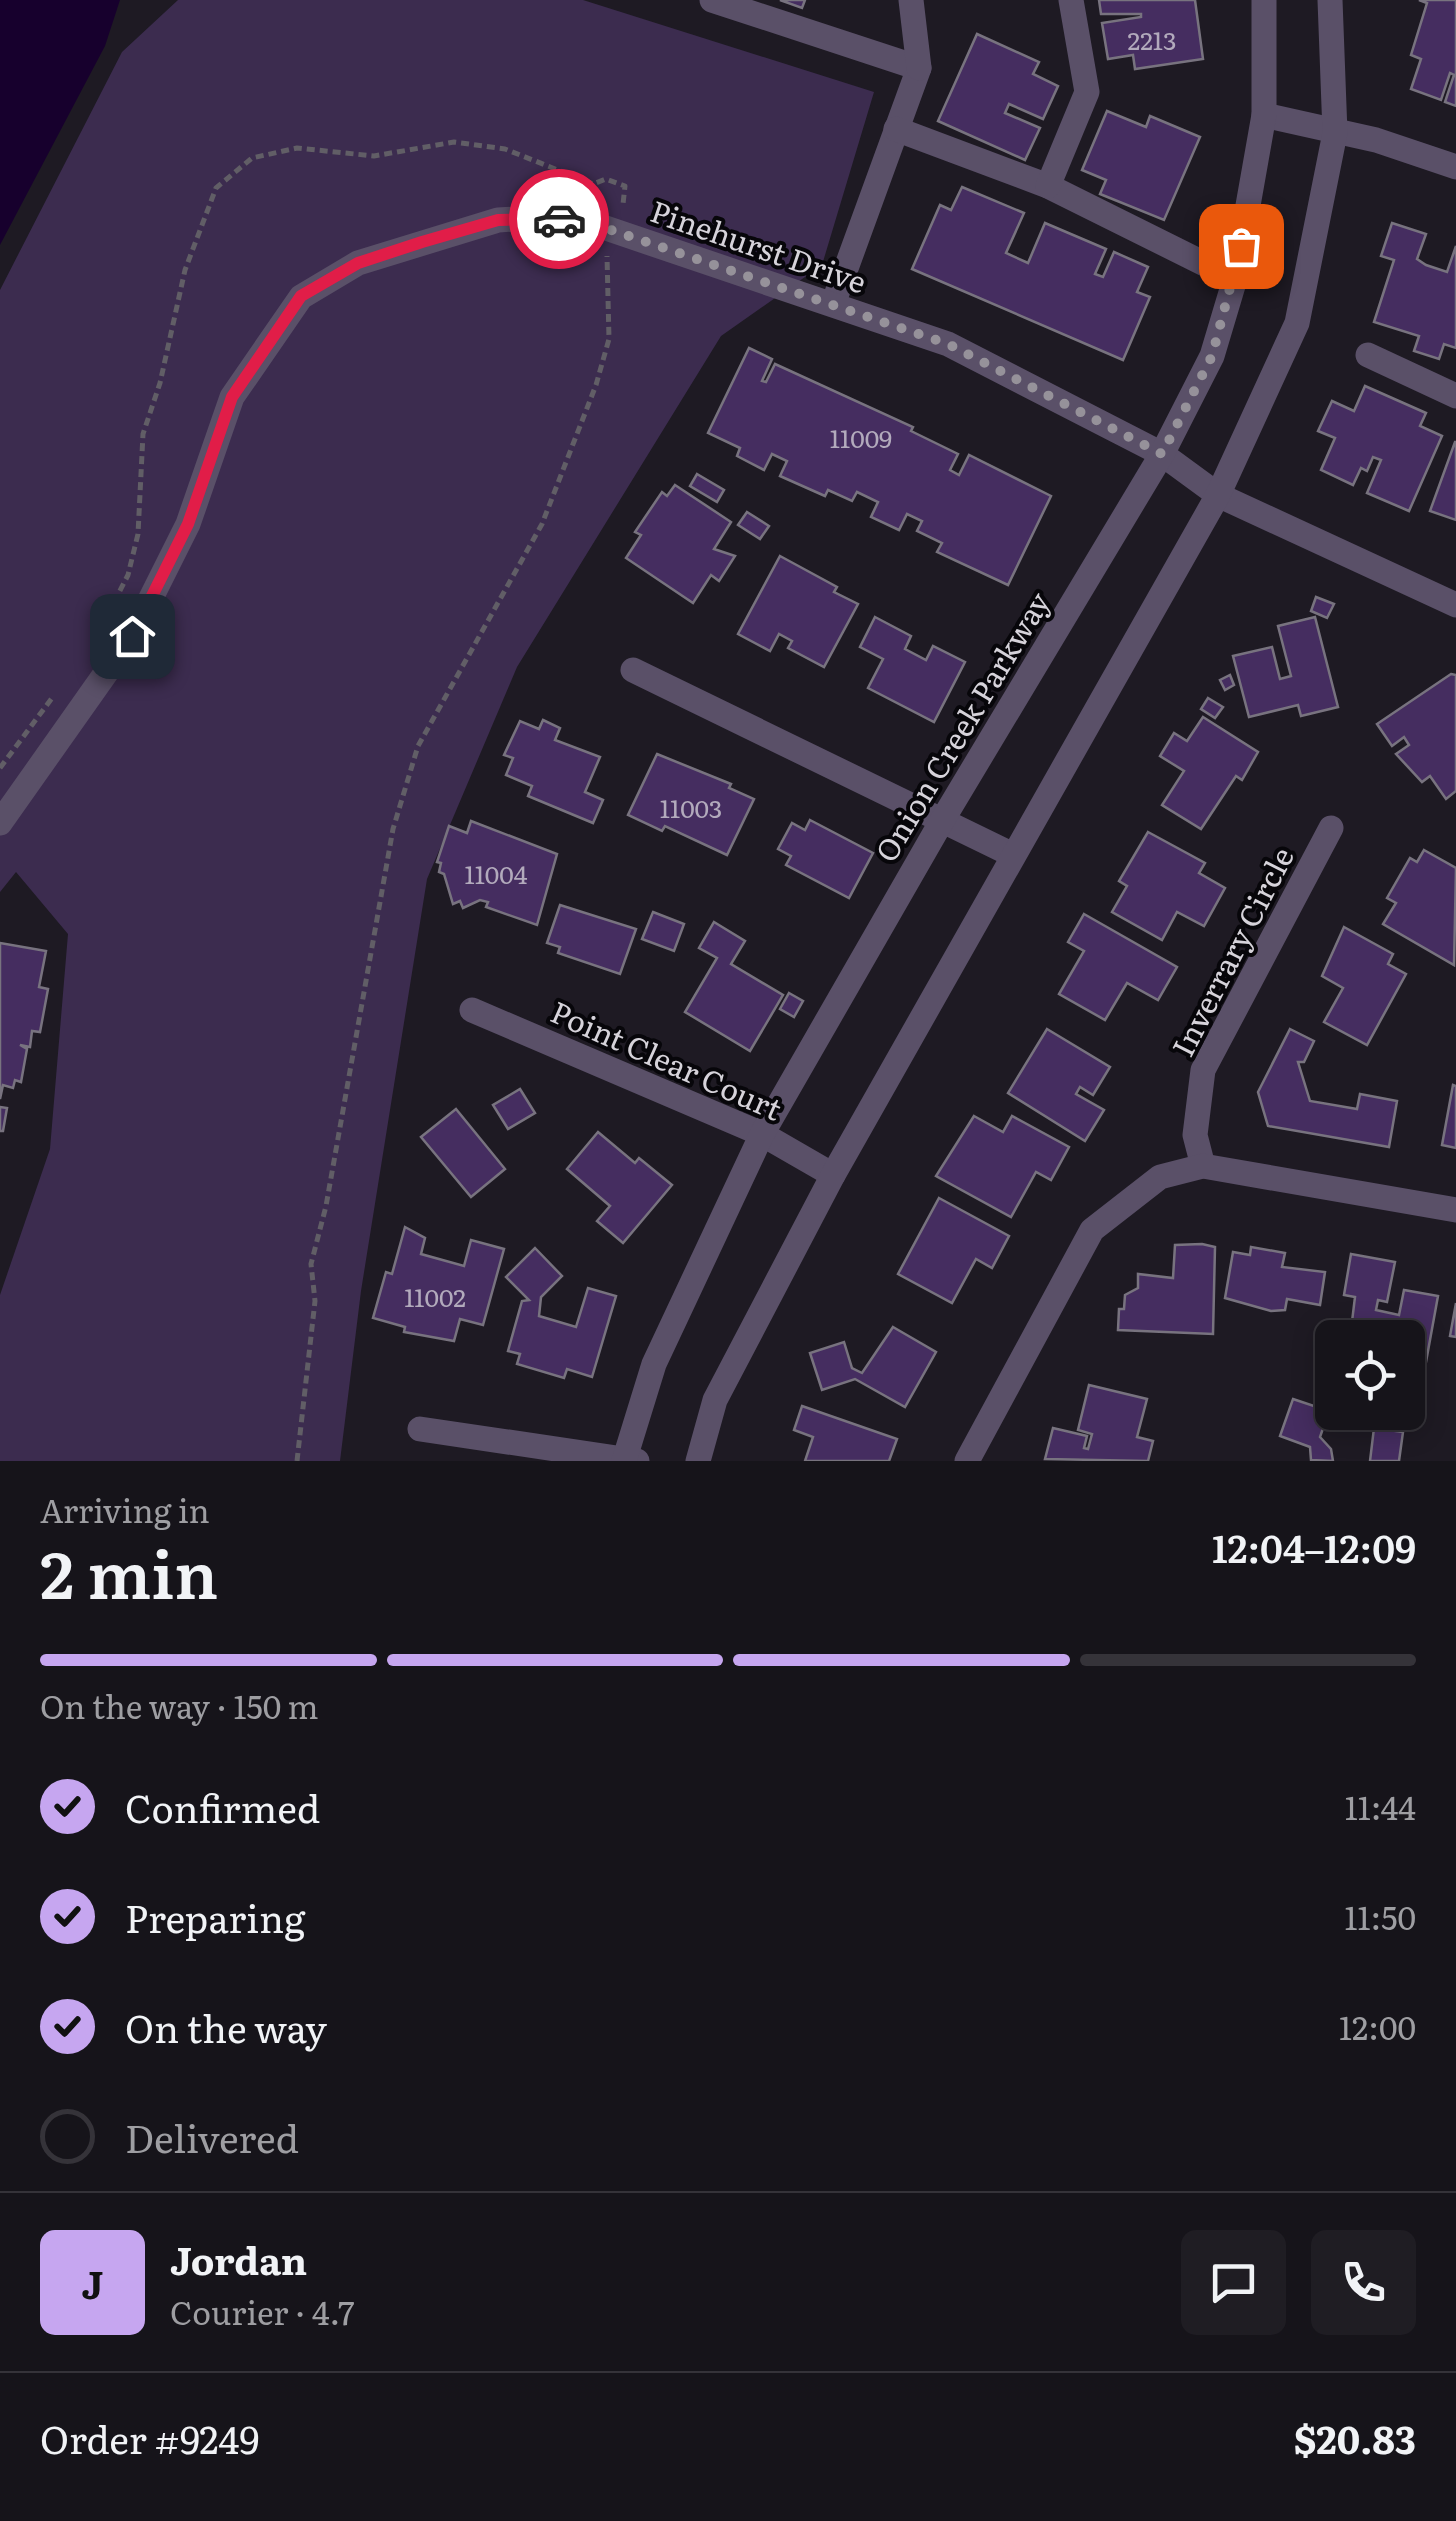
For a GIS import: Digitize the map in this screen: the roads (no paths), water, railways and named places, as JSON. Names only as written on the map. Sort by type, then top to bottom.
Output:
[{"type":"street","points":[[712,0],[919,68]]},
{"type":"street","points":[[833,304],[919,68],[911,0]]},
{"type":"street","points":[[1048,186],[1087,92],[1071,0]]},
{"type":"street","name":"Onion Creek Parkway","points":[[629,1460],[654,1364],[762,1134],[942,818],[1162,454],[1212,356],[1235,279],[1264,114],[1264,0]]},
{"type":"street","points":[[698,1461],[714,1400],[832,1175],[1218,495],[1297,323],[1335,133],[1330,0]]},
{"type":"street","points":[[1264,114],[1376,140],[1456,167]]},
{"type":"street","points":[[896,129],[1048,186],[1235,279]]},
{"type":"street","name":"Pinehurst Drive","points":[[0,823],[132,636],[188,524],[232,397],[301,296],[358,263],[498,220],[548,218],[596,225],[948,344],[1162,454],[1218,495],[1456,606]]},
{"type":"street","points":[[1368,355],[1456,396]]},
{"type":"street","points":[[633,670],[1013,855]]},
{"type":"street","name":"Inverrary Circle","points":[[1203,1166],[1195,1135],[1203,1070],[1330,828]]},
{"type":"street","name":"Point Clear Court","points":[[472,1010],[762,1134],[832,1175]]},
{"type":"street","points":[[966,1461],[1092,1230],[1160,1177],[1203,1166],[1456,1210]]},
{"type":"street","points":[[420,1428],[629,1460]]}]
